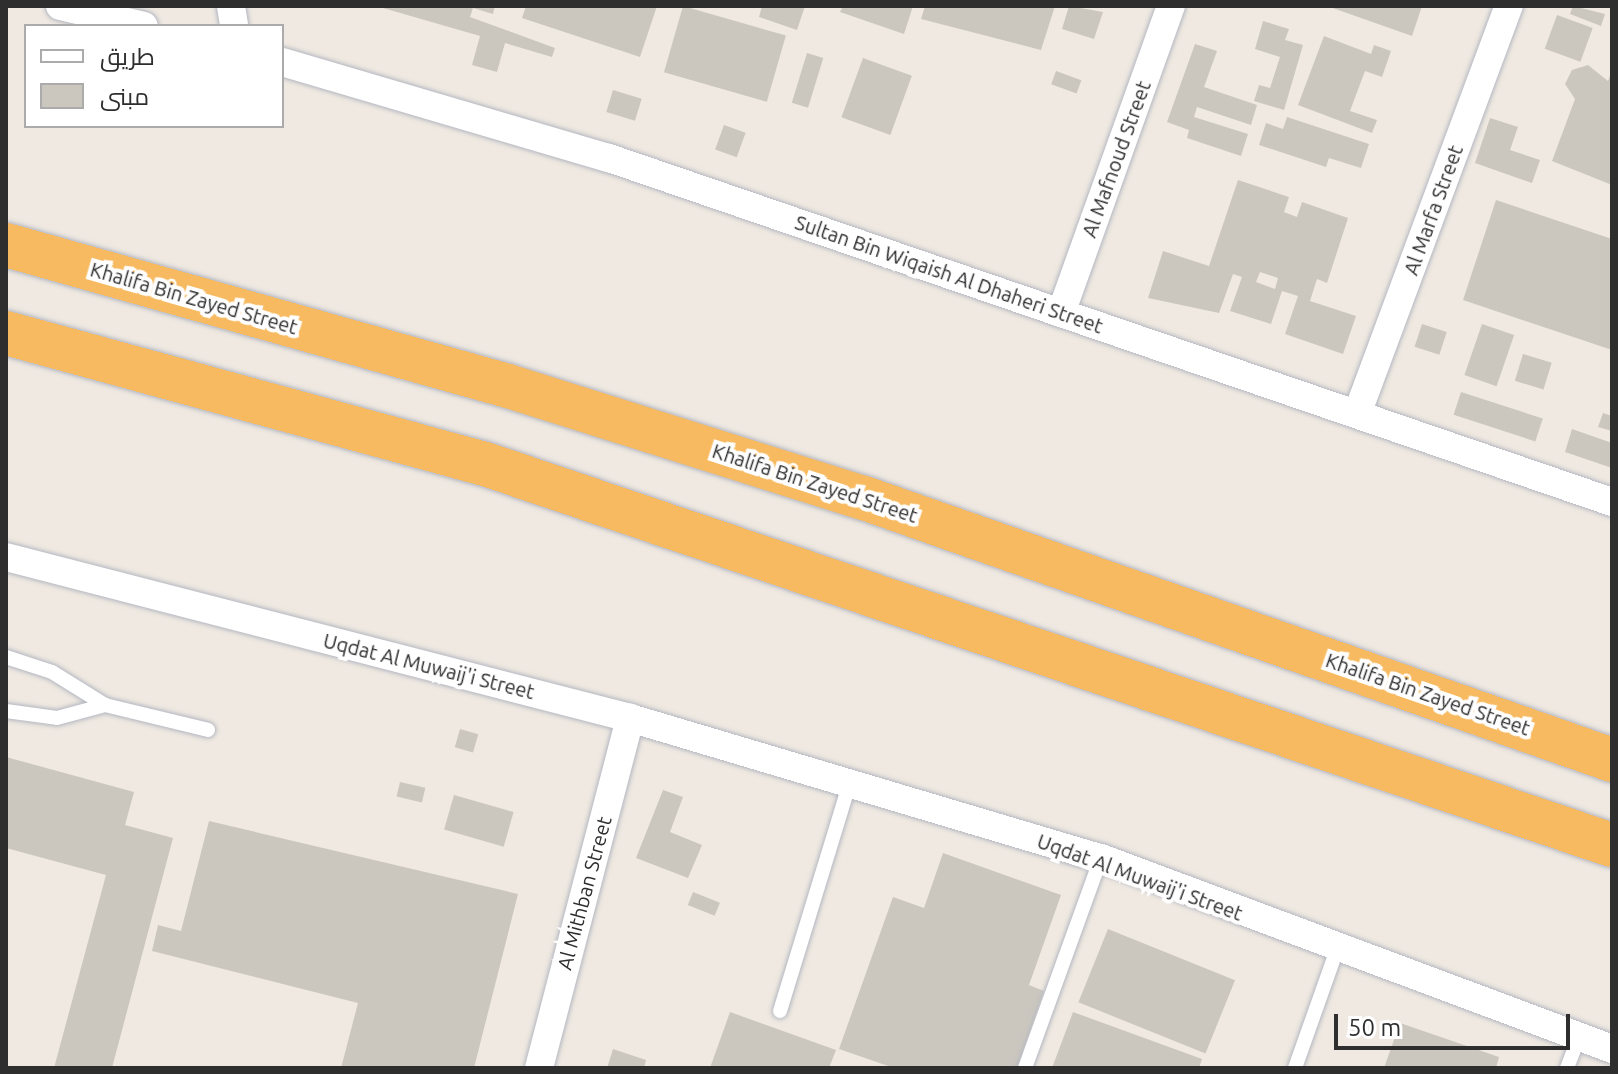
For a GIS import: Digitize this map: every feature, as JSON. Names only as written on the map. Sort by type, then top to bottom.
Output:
[{"type":"highway","name":"Khalifa Bin Zayed Street","points":[[6,245],[508,386],[850,493],[1612,760]]},
{"type":"highway","points":[[6,333],[501,468],[1612,845]]},
{"type":"street","points":[[60,6],[136,24]]},
{"type":"street","name":"Al Mafnoud Street","points":[[1061,313],[1171,6]]},
{"type":"street","name":"Al Marfa Street","points":[[1357,414],[1509,6]]},
{"type":"street","name":"Sultan Bin Wiqaish Al Dhaheri Street","points":[[284,63],[609,158],[1612,502]]},
{"type":"street","name":"Uqdat Al Muwaij'i Street","points":[[6,557],[630,718],[1101,858],[1336,952],[1612,1049]]},
{"type":"street","name":"Al Mithban Street","points":[[539,1068],[630,718]]},
{"type":"lane","points":[[6,657],[52,672],[105,705],[208,730]]},
{"type":"lane","points":[[6,711],[57,718],[105,705]]},
{"type":"lane","points":[[780,1011],[850,782]]},
{"type":"lane","points":[[1025,1068],[1101,858]]},
{"type":"lane","points":[[1295,1068],[1336,952]]},
{"type":"lane","points":[[1567,1068],[1579,1036]]},
{"type":"building","points":[[376,6],[495,6],[493,14],[473,8],[470,17],[555,48],[552,57],[505,43],[497,72],[472,65],[480,36]]},
{"type":"building","points":[[526,6],[657,6],[640,57],[522,18]]},
{"type":"building","points":[[683,6],[786,35],[767,102],[664,72]]},
{"type":"building","points":[[762,6],[805,6],[797,30],[759,17]]},
{"type":"building","points":[[843,6],[913,6],[904,34],[840,12]]},
{"type":"building","points":[[925,6],[1055,6],[1041,50],[921,19]]},
{"type":"building","points":[[1069,6],[1103,12],[1094,39],[1062,29]]},
{"type":"building","points":[[1327,6],[1422,6],[1412,36]]},
{"type":"building","points":[[1573,6],[1605,14],[1601,26],[1570,14]]},
{"type":"building","points":[[1557,15],[1593,28],[1580,62],[1545,49]]},
{"type":"building","points":[[1263,21],[1289,29],[1285,40],[1303,45],[1284,110],[1254,101],[1259,85],[1270,88],[1280,57],[1255,49]]},
{"type":"building","points":[[1324,36],[1371,54],[1374,45],[1391,51],[1382,77],[1365,71],[1350,111],[1377,120],[1372,133],[1298,105]]},
{"type":"building","points":[[1195,44],[1217,51],[1204,87],[1257,105],[1251,125],[1197,107],[1194,117],[1248,134],[1241,156],[1187,138],[1189,130],[1167,122]]},
{"type":"building","points":[[807,53],[823,58],[808,108],[792,103]]},
{"type":"building","points":[[863,58],[912,76],[890,135],[841,117]]},
{"type":"building","points":[[1588,65],[1608,81],[1612,70],[1612,185],[1552,161],[1575,99],[1565,84],[1572,70]]},
{"type":"building","points":[[1056,71],[1081,80],[1077,93],[1051,84]]},
{"type":"building","points":[[613,90],[642,99],[635,121],[606,112]]},
{"type":"building","points":[[1287,117],[1369,144],[1361,168],[1329,158],[1326,167],[1259,145],[1266,123],[1283,129]]},
{"type":"building","points":[[1490,118],[1518,127],[1510,150],[1540,160],[1532,183],[1475,163]]},
{"type":"building","points":[[724,125],[746,133],[737,157],[715,149]]},
{"type":"building","points":[[1238,180],[1289,197],[1284,212],[1297,217],[1302,202],[1348,218],[1327,283],[1317,279],[1310,301],[1356,316],[1343,354],[1285,334],[1298,296],[1282,291],[1271,324],[1230,311],[1242,277],[1233,274],[1219,313],[1148,298],[1163,251],[1209,266]],"holes":[[[1260,272],[1278,278],[1275,289],[1256,282]]]},
{"type":"building","points":[[1496,200],[1612,239],[1612,350],[1463,300]]},
{"type":"building","points":[[1422,324],[1447,332],[1439,355],[1415,347]]},
{"type":"building","points":[[1482,324],[1514,335],[1497,386],[1464,375]]},
{"type":"building","points":[[1523,354],[1552,363],[1544,390],[1515,381]]},
{"type":"building","points":[[1461,392],[1543,419],[1535,441],[1454,415]]},
{"type":"building","points":[[1603,413],[1612,416],[1612,431],[1598,427]]},
{"type":"building","points":[[1572,429],[1612,443],[1612,468],[1565,452]]},
{"type":"building","points":[[460,729],[478,734],[473,753],[455,747]]},
{"type":"building","points":[[6,757],[134,792],[125,825],[173,838],[112,1068],[54,1068],[106,875],[6,848]]},
{"type":"building","points":[[400,782],[425,788],[422,802],[397,797]]},
{"type":"building","points":[[663,790],[683,797],[670,832],[702,845],[688,878],[636,858]]},
{"type":"building","points":[[454,795],[514,812],[504,847],[444,830]]},
{"type":"building","points":[[209,821],[518,894],[474,1068],[341,1068],[358,1003],[152,951],[158,925],[181,931]]},
{"type":"building","points":[[943,853],[1061,895],[1029,985],[1044,991],[1017,1068],[894,1068],[839,1049],[893,897],[924,908]]},
{"type":"building","points":[[693,892],[720,903],[715,916],[688,905]]},
{"type":"building","points":[[1108,929],[1235,980],[1205,1054],[1078,1002]]},
{"type":"building","points":[[730,1012],[836,1050],[829,1068],[710,1068]]},
{"type":"building","points":[[1073,1012],[1202,1059],[1199,1068],[1052,1068]]},
{"type":"building","points":[[1400,1023],[1499,1057],[1496,1068],[1384,1068]]},
{"type":"building","points":[[613,1049],[646,1060],[644,1068],[607,1068]]}]
